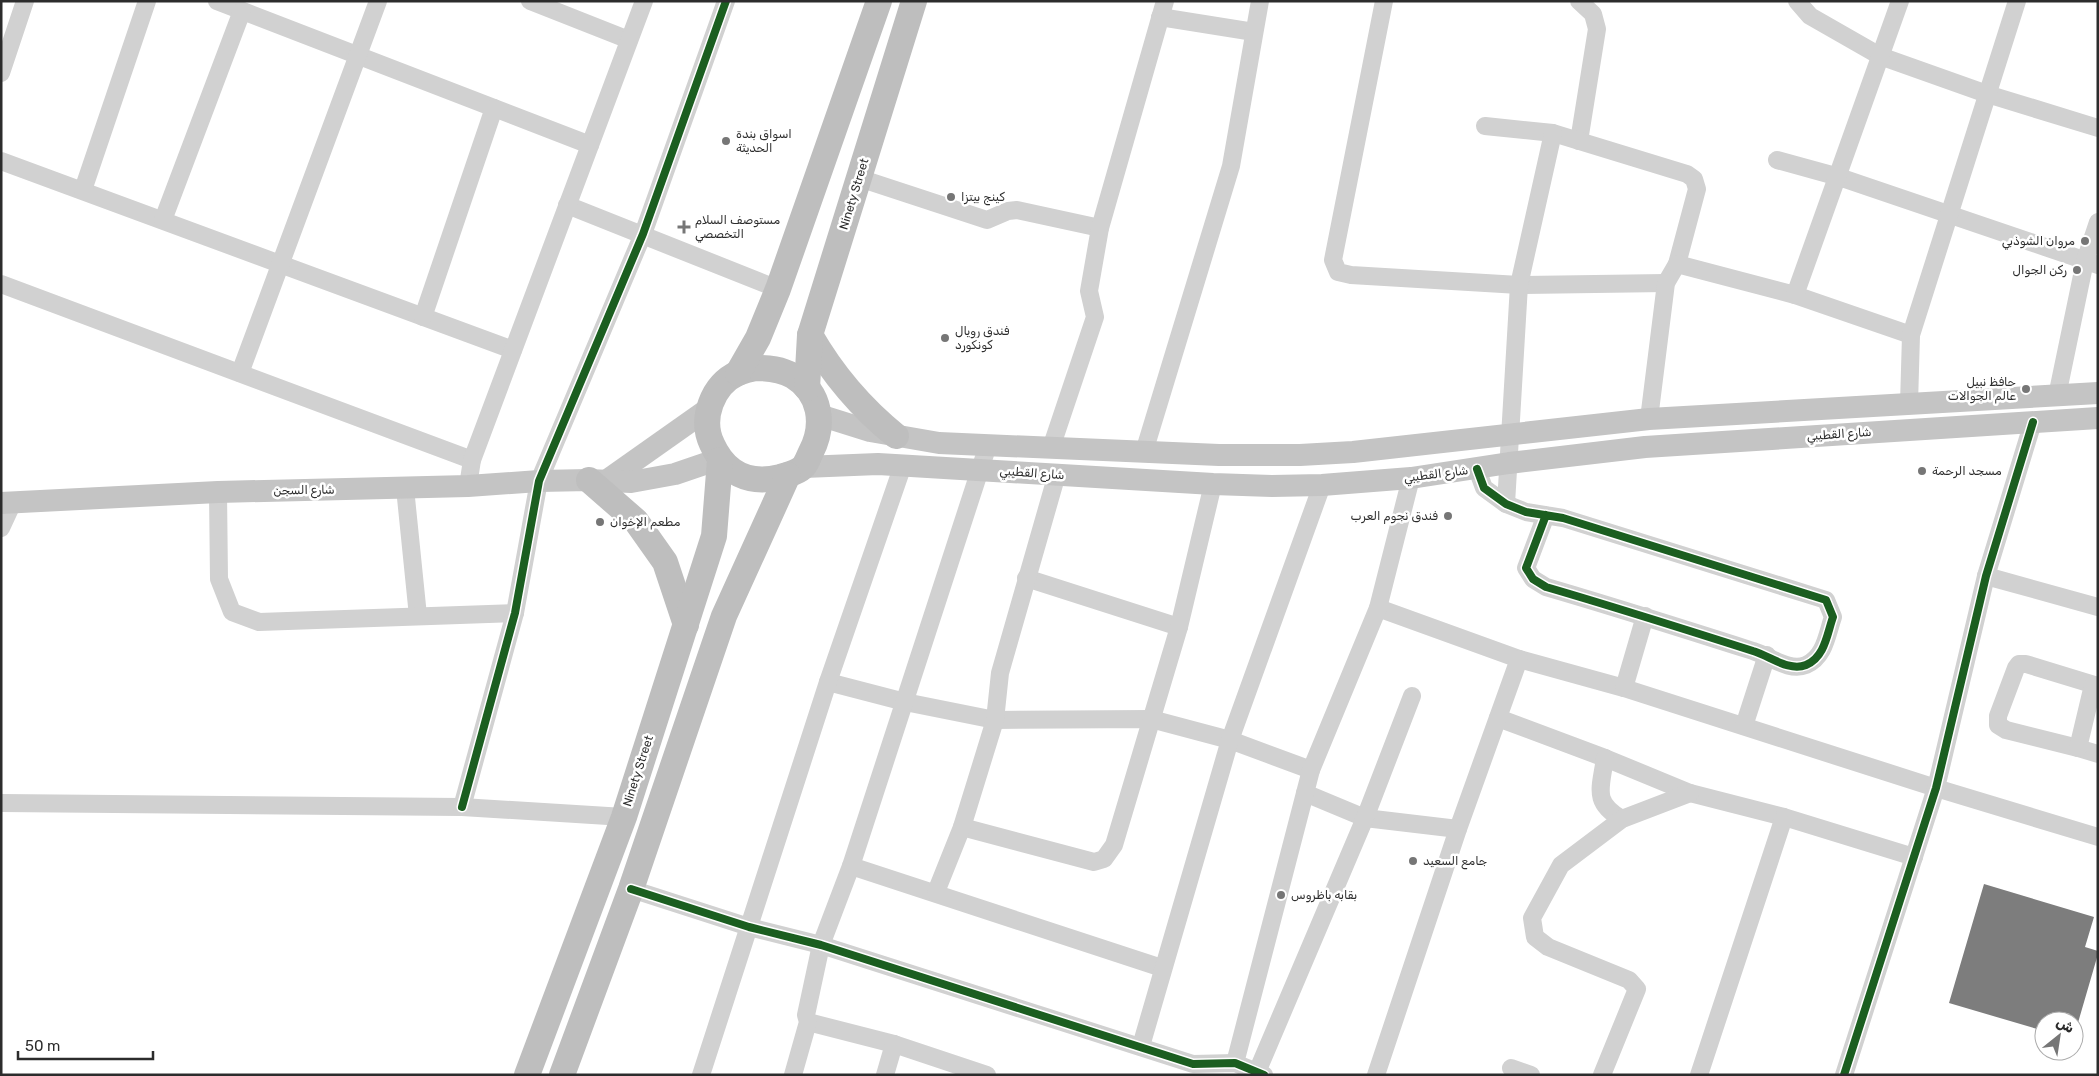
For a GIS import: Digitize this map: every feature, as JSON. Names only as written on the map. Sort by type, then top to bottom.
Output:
[{"type":"highway","points":[[796,471],[770,480],[751,479],[734,472],[719,460],[708,436],[708,409],[712,398],[719,388],[738,373],[758,338],[778,289],[879,1]]},
{"type":"highway","name":"Ninety Street","points":[[807,388],[810,335],[914,1]]},
{"type":"highway","points":[[810,335],[838,380],[875,419],[896,436]]},
{"type":"highway","points":[[562,1075],[631,889],[724,616],[796,471],[818,439],[819,415],[817,406],[807,388],[793,376],[775,368],[756,368],[738,373]]},
{"type":"highway","name":"Ninety Street","points":[[528,1075],[624,817],[714,536],[719,460]]},
{"type":"highway","points":[[598,480],[636,521],[665,562],[686,625]]},
{"type":"main road","name":"شارع القطيبي","points":[[819,415],[870,431],[939,443],[1227,455],[1309,454],[1353,452],[1649,419],[2098,393]]},
{"type":"main road","points":[[598,480],[708,409]]},
{"type":"main road","name":"شارع القطيبي","points":[[796,471],[853,464],[903,465],[1213,484],[1322,485],[1411,478],[1509,463],[1644,446],[2098,418]]},
{"type":"main road","name":"شارع السجن","points":[[7,502],[218,492],[468,486],[539,481],[598,480],[631,482],[676,474],[719,460]]},
{"type":"street","points":[[1,73],[6,44],[25,1]]},
{"type":"street","points":[[83,190],[147,1]]},
{"type":"street","points":[[217,1],[590,145]]},
{"type":"street","points":[[240,373],[378,1]]},
{"type":"street","points":[[530,1],[630,40]]},
{"type":"street","points":[[468,486],[472,460],[644,1]]},
{"type":"street","points":[[462,807],[515,613],[539,481],[643,234],[726,1]]},
{"type":"street","points":[[1144,452],[1230,166],[1260,1]]},
{"type":"street","points":[[1384,1],[1333,260],[1338,272],[1351,276],[1519,285],[1666,283]]},
{"type":"street","points":[[1579,1],[1593,14],[1597,29],[1579,142]]},
{"type":"street","points":[[1797,1],[1810,16],[1880,56],[1987,94],[2098,128]]},
{"type":"street","points":[[1796,295],[1839,178],[1900,1]]},
{"type":"street","points":[[1909,404],[1911,336],[2016,1]]},
{"type":"street","points":[[1051,448],[1095,317],[1089,291],[1100,228],[1162,9],[1254,32]]},
{"type":"street","points":[[163,220],[242,11]]},
{"type":"street","points":[[423,317],[494,108]]},
{"type":"street","points":[[1486,126],[1553,133],[1687,174],[1694,179],[1697,189],[1677,264],[1666,283],[1649,419]]},
{"type":"street","points":[[1506,504],[1519,285],[1553,133]]},
{"type":"street","points":[[1777,160],[1839,178],[2092,263]]},
{"type":"street","points":[[1,161],[513,350]]},
{"type":"street","points":[[859,178],[987,220],[1008,210],[1017,210],[1100,228]]},
{"type":"street","points":[[568,205],[778,289]]},
{"type":"street","points":[[2057,396],[2092,263],[2098,222]]},
{"type":"street","points":[[1677,264],[1796,295],[1911,336]]},
{"type":"street","points":[[1,284],[472,460]]},
{"type":"street","points":[[1844,1075],[1936,788],[1986,576],[2033,422]]},
{"type":"street","points":[[793,1075],[808,1022],[806,1015],[821,946],[851,866],[988,445]]},
{"type":"street","points":[[701,1075],[828,682],[903,465]]},
{"type":"street","points":[[1477,469],[1484,488],[1506,504],[1526,512],[1546,515],[1563,518],[1826,600],[1833,617],[1820,656],[1807,665],[1793,668],[1767,655],[1546,587],[1533,579],[1526,568],[1546,515]]},
{"type":"street","points":[[936,892],[962,827],[995,720],[1000,673],[1057,474]]},
{"type":"street","points":[[1235,1063],[1311,770],[1378,608],[1411,478]]},
{"type":"street","points":[[962,827],[1094,862],[1104,859],[1114,845],[1179,627],[1213,484]]},
{"type":"street","points":[[1141,1046],[1162,968],[1230,740],[1322,485]]},
{"type":"street","points":[[405,488],[418,616]]},
{"type":"street","points":[[218,492],[219,579],[232,612],[259,622],[515,613]]},
{"type":"street","points":[[1,528],[7,502]]},
{"type":"street","points":[[1986,576],[2098,607]]},
{"type":"street","points":[[1026,578],[1179,627]]},
{"type":"street","points":[[1378,608],[1519,659],[1624,688],[2098,838]]},
{"type":"street","points":[[1624,688],[1645,616]]},
{"type":"street","points":[[1744,726],[1767,655]]},
{"type":"street","points":[[1376,1075],[1458,829],[1519,659]]},
{"type":"street","points":[[2078,748],[2095,686],[2026,664],[2019,664],[1998,716],[1998,725],[2006,730],[2098,754]]},
{"type":"street","points":[[828,682],[905,702],[995,720],[1151,719],[1230,740],[1311,770]]},
{"type":"street","points":[[631,889],[749,927],[821,946],[1141,1046],[1192,1069],[1235,1063],[1260,1073],[1365,818],[1412,696]]},
{"type":"street","points":[[1498,718],[1605,758],[1690,793],[1784,817],[1914,857]]},
{"type":"street","points":[[1605,758],[1600,798],[1608,811],[1622,819]]},
{"type":"street","points":[[1305,793],[1365,818],[1458,829]]},
{"type":"street","points":[[1602,1075],[1637,989],[1629,980],[1548,947],[1535,937],[1532,918],[1561,865],[1622,819],[1690,793]]},
{"type":"street","points":[[1,803],[462,807],[624,817]]},
{"type":"street","points":[[1699,1075],[1784,817]]},
{"type":"street","points":[[851,866],[936,892],[1162,968]]},
{"type":"street","points":[[808,1022],[894,1044],[988,1075]]},
{"type":"street","points":[[884,1075],[894,1044]]},
{"type":"street","points":[[1511,1068],[1531,1075]]},
{"type":"building","points":[[1984,884],[2094,917],[2085,947],[2098,951],[2098,954],[2081,1011],[2034,1011],[2034,1028],[1949,1003]]},
{"type":"cycle path","points":[[462,807],[515,613],[539,481],[643,234],[726,1]]},
{"type":"cycle path","points":[[1844,1075],[1936,788],[1986,576],[2033,422]]},
{"type":"cycle path","points":[[1477,469],[1484,488],[1506,504],[1526,512],[1563,518],[1826,600],[1833,617],[1821,651],[1817,657],[1806,665],[1800,667],[1786,665],[1753,651],[1546,587],[1533,579],[1526,568],[1546,515]]},
{"type":"cycle path","points":[[631,889],[749,927],[821,945],[1193,1064],[1235,1063],[1264,1075]]},
{"type":"place","name":"اسواق بندة الحديثة","points":[[726,141]]},
{"type":"place","name":"كينج بيتزا","points":[[951,197]]},
{"type":"place","name":"مستوصف السلام التخصصي","points":[[684,227]]},
{"type":"place","name":"مروان الشوذبي","points":[[2085,241]]},
{"type":"place","name":"ركن الجوال","points":[[2077,270]]},
{"type":"place","name":"فندق رويال كونكورد","points":[[945,338]]},
{"type":"place","name":"حافظ نبيل عالم الجوالات","points":[[2026,389]]},
{"type":"place","name":"مسجد الرحمة","points":[[1922,471]]},
{"type":"place","name":"فندق نجوم العرب","points":[[1448,516]]},
{"type":"place","name":"مطعم الإخوان","points":[[600,522]]},
{"type":"place","name":"جامع السعيد","points":[[1413,861]]},
{"type":"place","name":"بقابه باظروس","points":[[1281,895]]}]
